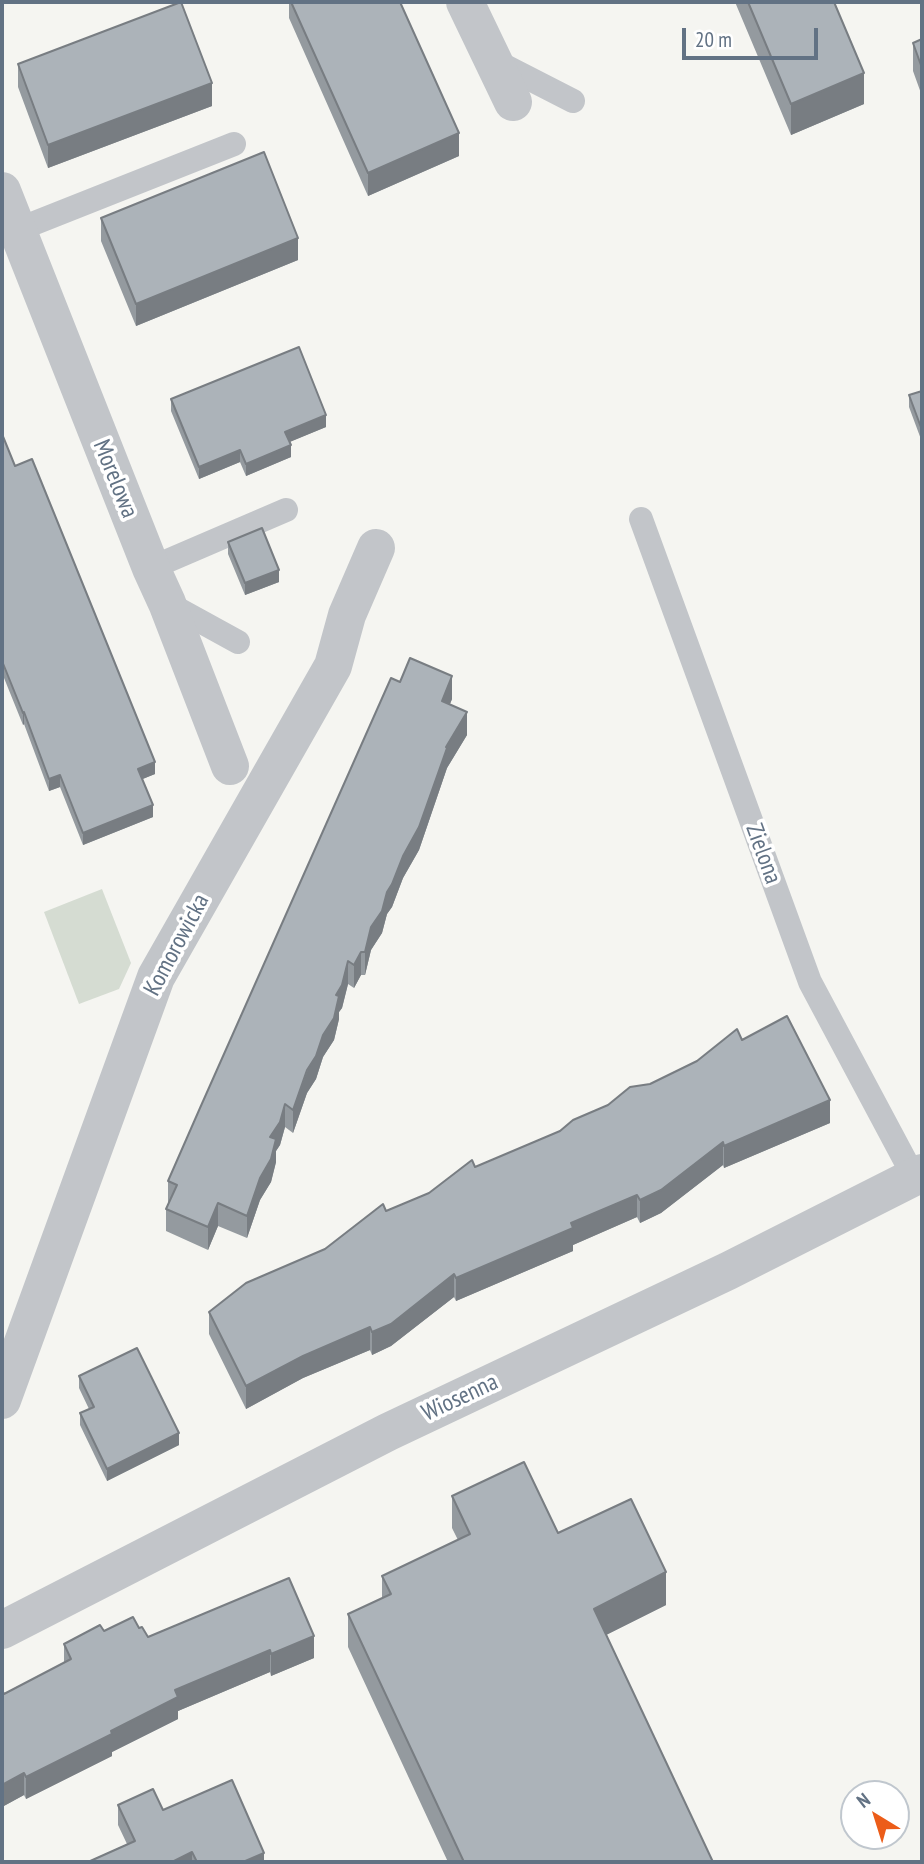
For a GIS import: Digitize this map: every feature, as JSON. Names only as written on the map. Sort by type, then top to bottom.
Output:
[{"type":"street","points":[[465,2],[513,103]]},
{"type":"street","name":"Morelowa","points":[[2,191],[230,766]]},
{"type":"street","name":"Komorowicka","points":[[2,1400],[156,977],[333,666],[347,615],[376,548]]},
{"type":"street","name":"Wiosenna","points":[[2,1630],[388,1432],[728,1271],[918,1175]]},
{"type":"lane","points":[[492,60],[573,102]]},
{"type":"lane","points":[[17,230],[234,144]]},
{"type":"lane","points":[[150,568],[286,510]]},
{"type":"lane","name":"Zielona","points":[[641,519],[810,982],[918,1175]]},
{"type":"lane","points":[[167,603],[238,642]]},
{"type":"shaded area","points":[[102,889],[131,963],[119,989],[79,1004],[44,912]]},
{"type":"building","points":[[181,2],[212,83],[48,145],[18,64]]},
{"type":"building","points":[[291,2],[400,2],[459,133],[368,173]]},
{"type":"building","points":[[748,2],[834,2],[864,73],[791,104]]},
{"type":"building","points":[[922,39],[922,68],[913,43]]},
{"type":"building","points":[[264,152],[298,238],[136,304],[101,218]]},
{"type":"building","points":[[299,347],[326,415],[285,432],[291,445],[246,464],[240,450],[199,467],[171,399]]},
{"type":"building","points":[[922,391],[922,430],[909,395]]},
{"type":"building","points":[[2,434],[15,466],[32,459],[155,762],[138,769],[153,805],[83,833],[60,775],[49,779],[2,661]]},
{"type":"building","points":[[262,528],[279,570],[245,583],[228,542]]},
{"type":"building","points":[[410,658],[452,676],[442,701],[467,712],[446,747],[419,827],[387,892],[382,911],[371,927],[365,952],[361,952],[354,965],[348,961],[342,985],[336,995],[339,996],[334,1018],[307,1070],[293,1110],[285,1104],[280,1122],[270,1137],[276,1139],[271,1159],[260,1178],[247,1216],[218,1203],[208,1227],[166,1209],[177,1185],[168,1181],[391,678],[400,682]]},
{"type":"building","points":[[787,1016],[830,1100],[724,1146],[723,1142],[661,1190],[640,1200],[637,1195],[571,1223],[573,1228],[456,1278],[454,1274],[391,1324],[372,1332],[370,1327],[303,1356],[246,1386],[209,1312],[246,1283],[325,1249],[383,1204],[386,1211],[429,1193],[472,1160],[475,1167],[560,1131],[573,1120],[608,1105],[630,1087],[650,1084],[697,1061],[737,1029],[742,1040]]},
{"type":"building","points":[[137,1348],[179,1433],[107,1469],[80,1413],[94,1407],[79,1376]]},
{"type":"building","points":[[524,1462],[558,1533],[631,1499],[666,1572],[594,1609],[713,1862],[464,1862],[348,1614],[391,1594],[382,1576],[470,1534],[452,1496]]},
{"type":"building","points":[[289,1578],[314,1636],[271,1654],[270,1650],[175,1690],[178,1697],[111,1731],[112,1734],[26,1777],[24,1773],[2,1785],[2,1690],[4,1694],[71,1659],[64,1644],[100,1625],[104,1631],[133,1617],[148,1637]]},
{"type":"building","points":[[232,1780],[264,1853],[243,1862],[197,1862],[192,1852],[172,1862],[88,1862],[135,1841],[118,1805],[153,1789],[163,1810]]}]
